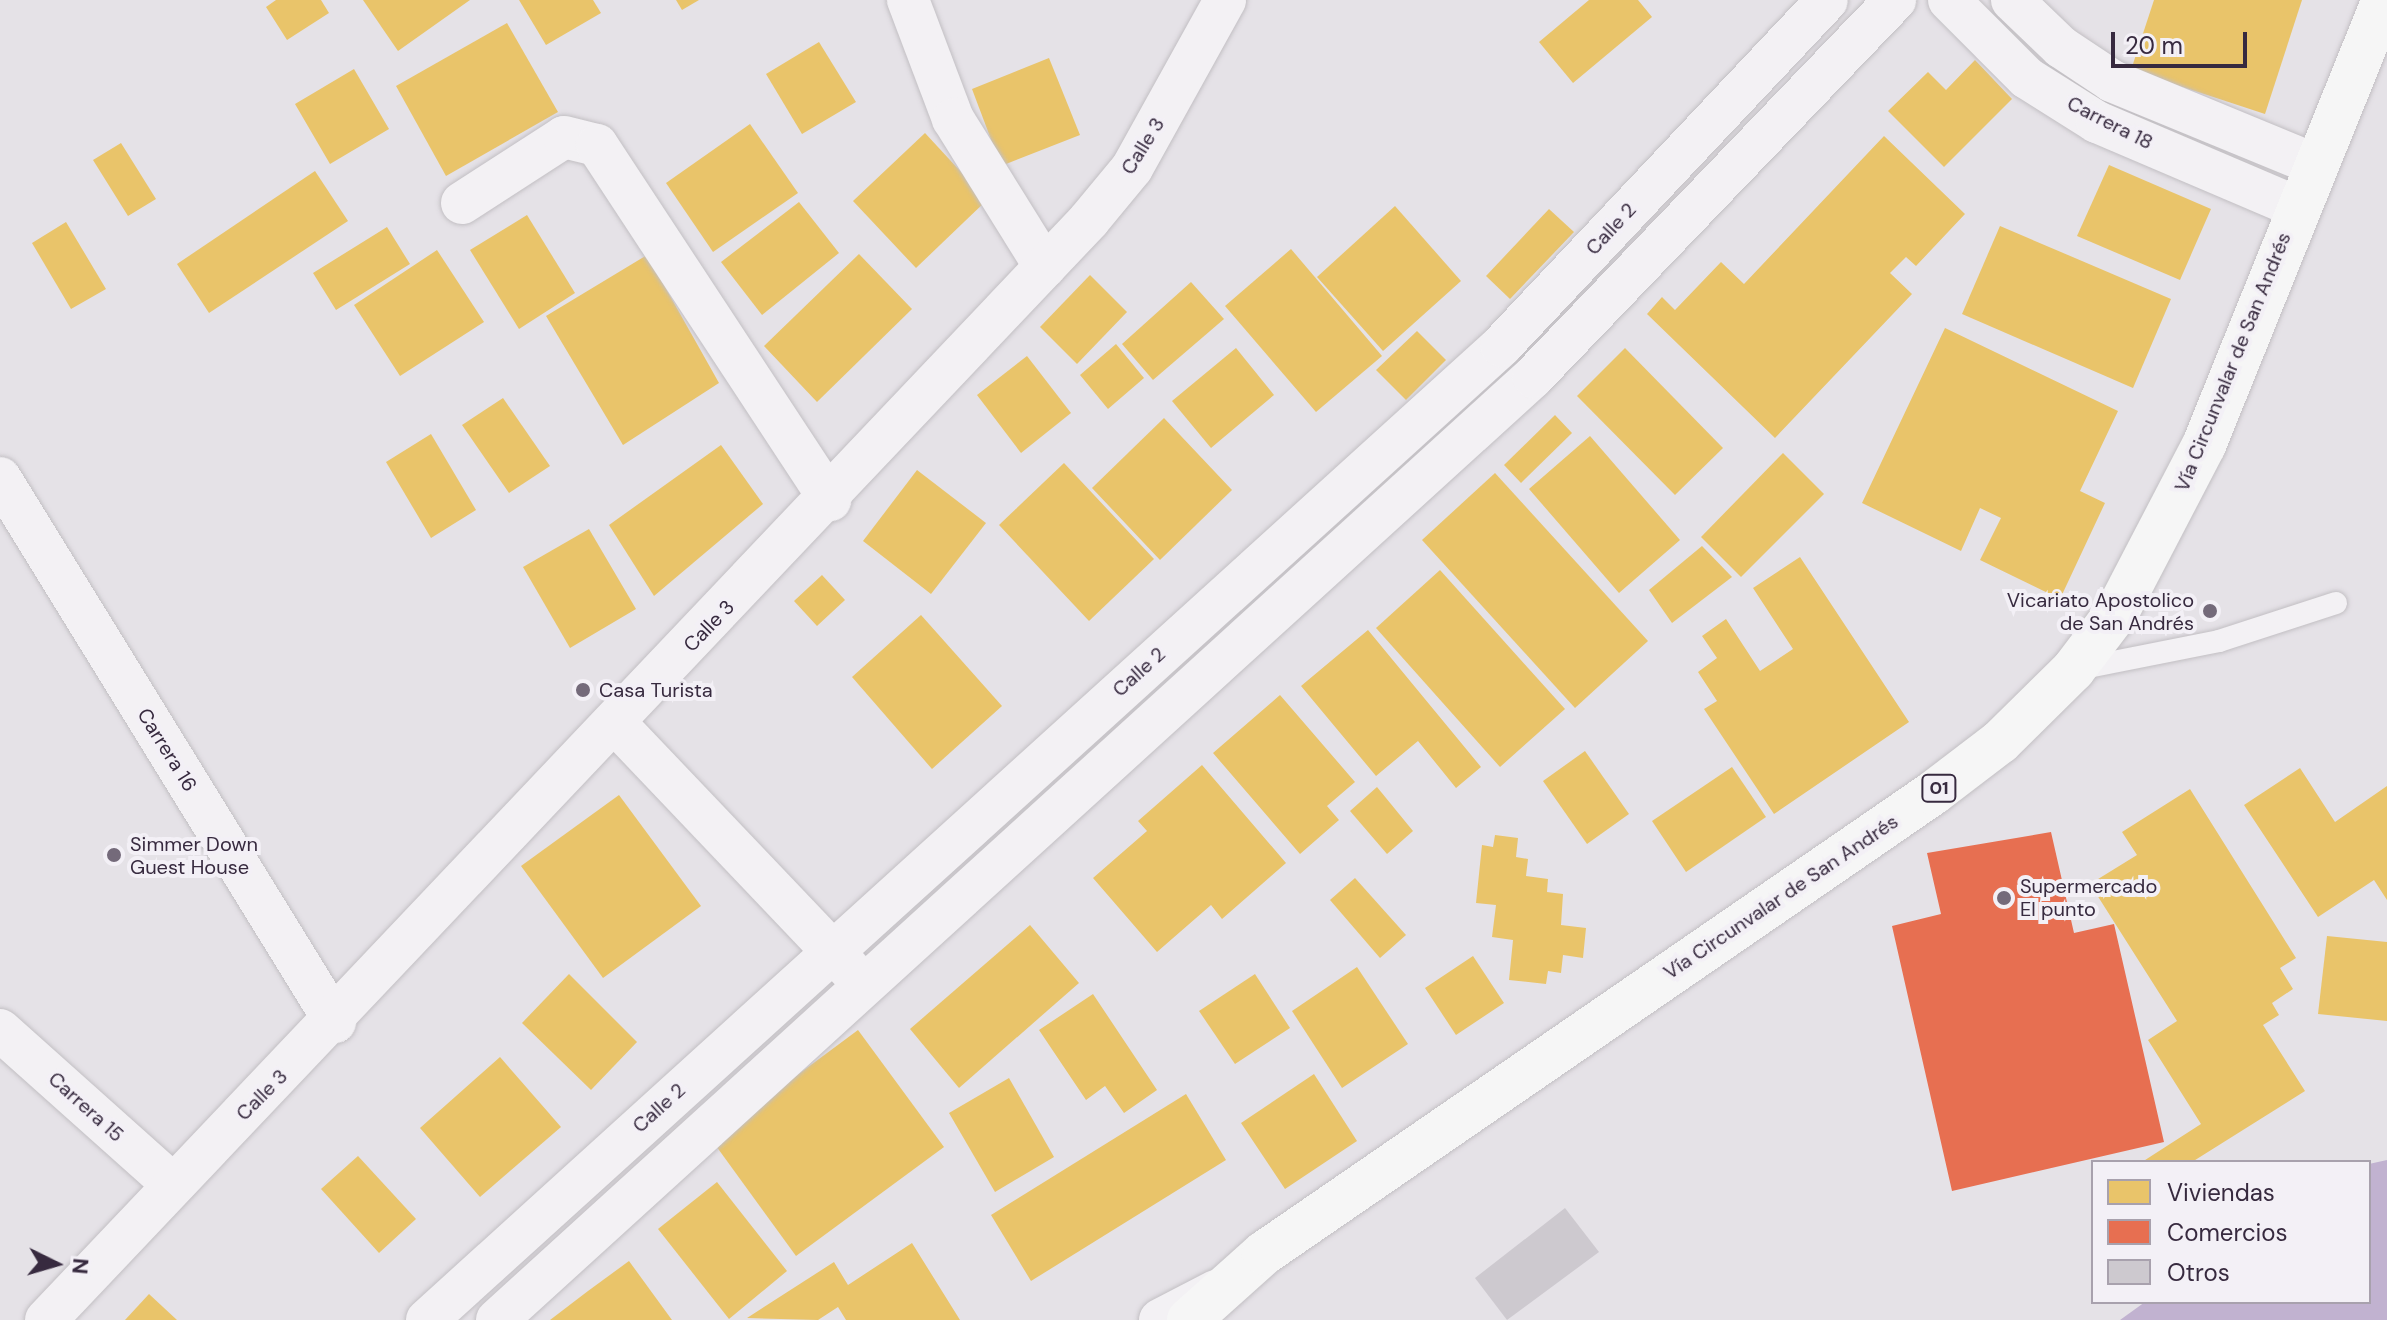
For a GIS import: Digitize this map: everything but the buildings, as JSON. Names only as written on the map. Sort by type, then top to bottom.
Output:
[{"type":"highway","name":"Vía Circunvalar de San Andrés","points":[[1202,1306],[1933,793],[2000,742],[2073,670],[2117,612],[2204,445],[2313,164],[2384,0]]},
{"type":"street","points":[[908,0],[953,119],[1045,267]]},
{"type":"street","name":"Calle 3","points":[[46,1320],[172,1184],[335,1022],[615,723],[830,500],[1045,267],[1132,168],[1225,0]]},
{"type":"street","name":"Calle 2","points":[[427,1320],[831,950],[1501,346],[1827,0]]},
{"type":"street","points":[[497,1320],[1533,377],[1895,0]]},
{"type":"street","name":"Carrera 18","points":[[1949,0],[2027,78],[2097,122],[2296,207]]},
{"type":"street","name":"Carrera 18","points":[[2012,0],[2061,47],[2112,81],[2313,164]]},
{"type":"street","points":[[462,203],[564,137],[597,145],[830,500]]},
{"type":"street","points":[[1501,346],[1533,377]]},
{"type":"street","name":"Carrera 16","points":[[0,478],[335,1022]]},
{"type":"street","points":[[615,723],[865,985]]},
{"type":"street","name":"Carrera 15","points":[[0,1030],[172,1184]]},
{"type":"street","points":[[1160,1320],[1202,1306]]},
{"type":"lane","points":[[2073,670],[2219,641],[2336,603]]},
{"type":"shaded area","points":[[2387,1160],[2387,1320],[2120,1320],[2142,1304],[2371,1304],[2371,1164]]},
{"type":"place","name":"Vicariato Apostolico de San Andrés","points":[[2210,611]]},
{"type":"place","name":"Casa Turista","points":[[583,690]]},
{"type":"place","name":"Simmer Down Guest House","points":[[114,855]]},
{"type":"place","name":"Supermercado El punto","points":[[2004,898]]}]
